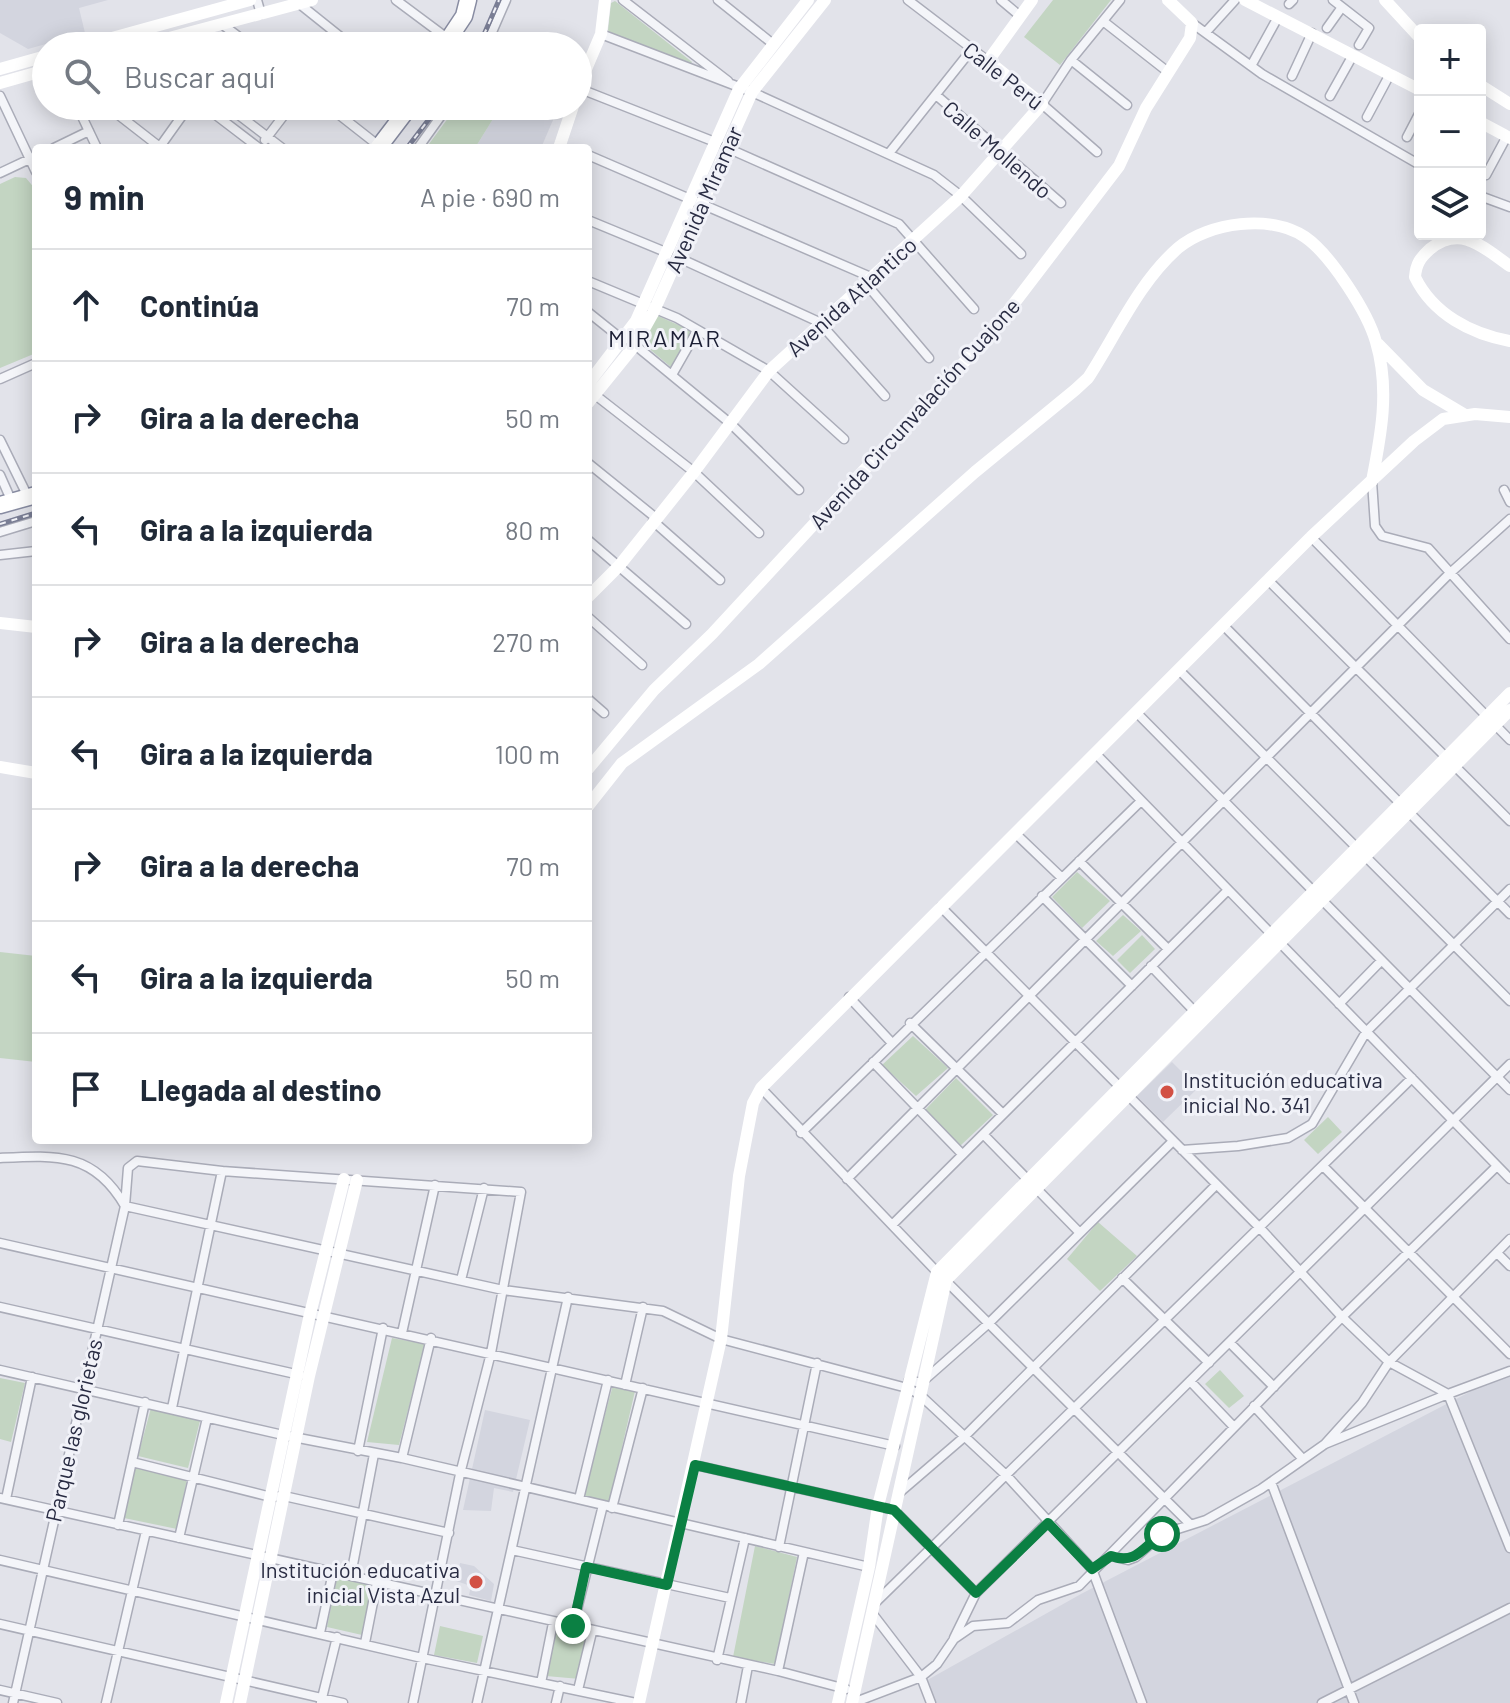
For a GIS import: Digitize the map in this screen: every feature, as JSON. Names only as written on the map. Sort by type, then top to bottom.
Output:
[{"type":"highway","points":[[456,32],[468,0]]},
{"type":"highway","points":[[458,32],[475,0]]},
{"type":"highway","points":[[376,144],[390,120]]},
{"type":"highway","points":[[377,144],[398,120]]},
{"type":"main road","points":[[137,32],[250,0]]},
{"type":"main road","points":[[195,32],[312,0]]},
{"type":"main road","points":[[592,55],[601,34],[605,0]]},
{"type":"main road","name":"Avenida Miramar","points":[[592,391],[629,342],[649,307],[745,90],[773,44],[808,0]]},
{"type":"main road","name":"Avenida Miramar","points":[[745,90],[825,0]]},
{"type":"main road","points":[[988,61],[1032,0]]},
{"type":"main road","points":[[1245,0],[1312,33],[1356,50],[1414,87]]},
{"type":"main road","points":[[1385,0],[1414,31]]},
{"type":"main road","points":[[1170,1],[1192,23]]},
{"type":"main road","name":"Avenida Circunvalación Cuajone","points":[[592,764],[654,690],[712,634],[993,331],[1119,166],[1146,108],[1190,38],[1192,23]]},
{"type":"main road","points":[[0,69],[32,60]]},
{"type":"main road","name":"Calle Perú","points":[[988,61],[1042,104]]},
{"type":"main road","points":[[0,83],[32,74]]},
{"type":"main road","points":[[1486,89],[1510,104]]},
{"type":"main road","name":"Avenida Atlantico","points":[[592,593],[619,566],[694,472],[769,371],[819,322],[870,282],[961,196],[1042,104]]},
{"type":"main road","points":[[565,144],[570,120]]},
{"type":"main road","points":[[1486,125],[1508,137]]},
{"type":"main road","points":[[592,801],[622,763],[759,664],[928,513],[1088,378],[1134,303],[1187,242],[1237,225],[1273,226],[1297,232],[1316,247],[1346,286],[1376,341],[1423,390],[1465,415]]},
{"type":"main road","points":[[1510,266],[1478,243],[1453,237],[1442,241],[1421,257],[1415,277],[1431,303],[1469,330],[1510,341]]},
{"type":"main road","points":[[1372,481],[1384,415],[1376,341]]},
{"type":"main road","points":[[638,1703],[695,1465],[721,1339],[739,1176],[753,1103],[761,1088],[849,997],[1017,835],[1311,537],[1431,426],[1465,415],[1510,417]]},
{"type":"main road","points":[[0,623],[32,626]]},
{"type":"main road","points":[[847,1701],[841,1687],[869,1567],[878,1506],[914,1386],[941,1276],[1451,762],[1491,720],[1510,693]]},
{"type":"main road","points":[[1491,720],[1510,710]]},
{"type":"main road","points":[[0,767],[32,772]]},
{"type":"main road","points":[[226,1703],[243,1617],[277,1497],[302,1375],[350,1179]]},
{"type":"main road","points":[[847,1701],[873,1608],[894,1510],[914,1386]]},
{"type":"main road","points":[[240,1703],[258,1620],[262,1558]]},
{"type":"street","points":[[257,0],[261,14]]},
{"type":"street","points":[[396,0],[436,32]]},
{"type":"street","points":[[492,32],[506,0]]},
{"type":"street","points":[[623,0],[745,90]]},
{"type":"street","points":[[718,0],[773,44]]},
{"type":"street","name":"Calle Perú","points":[[908,0],[988,61]]},
{"type":"street","points":[[1001,0],[1020,16]]},
{"type":"street","name":"Avenida Atlantico","points":[[1042,104],[1071,60],[1120,0]]},
{"type":"street","points":[[1206,32],[1235,0]]},
{"type":"street","points":[[1330,96],[1369,28],[1333,0]]},
{"type":"street","points":[[297,2],[332,32]]},
{"type":"street","points":[[1327,28],[1342,7]]},
{"type":"street","points":[[1251,66],[1278,17]]},
{"type":"street","points":[[1103,21],[1168,72]]},
{"type":"street","points":[[1192,23],[1251,66],[1414,161]]},
{"type":"street","points":[[223,25],[232,32]]},
{"type":"street","points":[[1292,76],[1312,33]]},
{"type":"street","points":[[601,34],[745,90],[890,152],[934,175],[961,196],[1021,254]]},
{"type":"street","points":[[890,152],[972,49]]},
{"type":"street","points":[[1071,60],[1127,105]]},
{"type":"street","points":[[1367,117],[1390,74]]},
{"type":"street","points":[[592,94],[720,145],[899,224],[974,309]]},
{"type":"street","name":"Calle Mollendo","points":[[936,95],[1061,203]]},
{"type":"street","points":[[0,96],[32,156]]},
{"type":"street","name":"Calle Perú","points":[[1042,104],[1097,152]]},
{"type":"street","points":[[84,120],[95,144]]},
{"type":"street","points":[[125,120],[155,144]]},
{"type":"street","points":[[163,144],[179,120]]},
{"type":"street","points":[[222,120],[254,144]]},
{"type":"street","points":[[246,120],[277,144]]},
{"type":"street","points":[[262,144],[281,120]]},
{"type":"street","points":[[344,120],[373,144]]},
{"type":"street","points":[[421,144],[438,120]]},
{"type":"street","points":[[1407,137],[1414,124]]},
{"type":"street","points":[[62,144],[89,131]]},
{"type":"street","points":[[1486,175],[1508,137]]},
{"type":"street","points":[[592,157],[696,199],[870,282],[929,358]]},
{"type":"street","points":[[0,173],[32,158]]},
{"type":"street","points":[[1486,198],[1510,207]]},
{"type":"street","points":[[592,222],[819,322],[885,396]]},
{"type":"street","points":[[592,283],[649,307],[769,371],[844,439]]},
{"type":"street","points":[[592,315],[673,373],[799,490]]},
{"type":"street","points":[[673,373],[697,331]]},
{"type":"street","points":[[0,379],[32,367]]},
{"type":"street","points":[[592,396],[694,472],[759,533]]},
{"type":"street","points":[[0,440],[18,495]]},
{"type":"street","points":[[592,466],[720,580]]},
{"type":"street","points":[[0,475],[18,495]]},
{"type":"street","points":[[1372,481],[1375,526],[1382,536],[1428,548],[1510,639]]},
{"type":"street","points":[[1504,490],[1510,502]]},
{"type":"street","points":[[847,1179],[1449,574],[1510,519]]},
{"type":"street","points":[[0,532],[32,522]]},
{"type":"street","points":[[1311,537],[1510,740]]},
{"type":"street","points":[[592,543],[686,624]]},
{"type":"street","points":[[0,555],[32,551]]},
{"type":"street","points":[[1268,580],[1510,821]]},
{"type":"street","points":[[592,621],[642,665]]},
{"type":"street","points":[[1224,626],[1313,712],[1404,809],[1510,914]]},
{"type":"street","points":[[1180,671],[1510,1001]]},
{"type":"street","points":[[592,702],[604,713]]},
{"type":"street","points":[[1137,713],[1510,1090]]},
{"type":"street","points":[[1096,754],[1510,1179]]},
{"type":"street","points":[[801,1133],[910,1023],[1141,801]]},
{"type":"street","points":[[1017,835],[1062,878]]},
{"type":"street","points":[[1079,861],[1168,949]]},
{"type":"street","points":[[1182,1150],[1238,1146],[1300,1134],[1312,1124],[1366,1032],[1510,889]]},
{"type":"street","points":[[892,1225],[1228,890]]},
{"type":"street","points":[[1042,896],[1132,986]]},
{"type":"street","points":[[941,907],[1260,1228],[1298,1273],[1342,1317],[1389,1362],[1448,1394],[1510,1548]]},
{"type":"street","points":[[1339,1004],[1381,961]]},
{"type":"street","points":[[1151,966],[1200,1016]]},
{"type":"street","points":[[849,997],[891,1042]]},
{"type":"street","points":[[910,1023],[1003,1114]]},
{"type":"street","points":[[873,1062],[962,1154]]},
{"type":"street","points":[[847,1701],[921,1677],[937,1664],[954,1639],[976,1593],[1510,1064]]},
{"type":"street","points":[[931,1703],[921,1677],[873,1608],[1412,1078]]},
{"type":"street","points":[[761,1088],[941,1276],[1190,1524]]},
{"type":"street","points":[[984,1135],[1080,1233]]},
{"type":"street","points":[[914,1386],[989,1323],[1173,1141]]},
{"type":"street","points":[[0,1158],[52,1157],[93,1168],[113,1185],[125,1206],[503,1290],[663,1311],[721,1339],[914,1386],[963,1438],[1007,1476],[1092,1569],[1142,1703]]},
{"type":"street","name":"Parque las glorietas","points":[[14,1698],[125,1206],[128,1168],[137,1161],[222,1171]]},
{"type":"street","points":[[1323,1166],[1510,1354]]},
{"type":"street","points":[[954,1639],[979,1624],[1008,1623],[1038,1600],[1079,1586],[1092,1569],[1111,1556],[1162,1499],[1342,1317],[1497,1166]]},
{"type":"street","points":[[172,1408],[222,1171],[517,1190],[522,1196],[491,1353],[460,1474],[413,1703]]},
{"type":"street","points":[[402,1333],[435,1185]]},
{"type":"street","points":[[897,1495],[963,1438],[1216,1185]]},
{"type":"street","points":[[461,1280],[484,1188]]},
{"type":"street","points":[[1325,1444],[1362,1403],[1389,1362],[1510,1239]]},
{"type":"street","points":[[1,1246],[316,1316],[431,1338],[895,1446]]},
{"type":"street","points":[[1497,1253],[1510,1266]]},
{"type":"street","points":[[1122,1278],[1209,1363]]},
{"type":"street","points":[[477,1703],[568,1297]]},
{"type":"street","points":[[0,1307],[302,1375]]},
{"type":"street","points":[[625,1385],[643,1307]]},
{"type":"street","points":[[358,1451],[383,1328]]},
{"type":"street","points":[[402,1458],[431,1338]]},
{"type":"street","points":[[1230,1343],[1274,1387]]},
{"type":"street","points":[[779,1547],[817,1363]]},
{"type":"street","points":[[0,1370],[207,1418],[402,1458],[869,1567]]},
{"type":"street","points":[[1111,1556],[1128,1560],[1136,1557],[1162,1534],[1206,1520],[1271,1482],[1301,1457],[1325,1444],[1510,1371]]},
{"type":"street","points":[[32,1377],[3,1499],[841,1687]]},
{"type":"street","points":[[579,1499],[608,1380]]},
{"type":"street","points":[[1190,1381],[1234,1427]]},
{"type":"street","points":[[573,1626],[586,1567],[608,1506],[643,1388]]},
{"type":"street","points":[[118,1525],[145,1402]]},
{"type":"street","points":[[1254,1406],[1301,1457]]},
{"type":"street","points":[[179,1538],[207,1418]]},
{"type":"street","points":[[351,1575],[374,1454]]},
{"type":"street","points":[[132,1462],[277,1497],[449,1533]]},
{"type":"street","points":[[695,1465],[894,1510],[976,1593]]},
{"type":"street","points":[[1271,1482],[1354,1703]]},
{"type":"street","points":[[106,1703],[146,1531]]},
{"type":"street","points":[[717,1660],[745,1538]]},
{"type":"street","points":[[512,1550],[730,1598]]},
{"type":"street","points":[[778,1671],[804,1552]]},
{"type":"street","points":[[0,1560],[422,1658],[638,1703]]},
{"type":"street","points":[[320,1633],[333,1572]]},
{"type":"street","points":[[365,1643],[377,1582]]},
{"type":"street","points":[[1322,1703],[1510,1608]]},
{"type":"street","points":[[541,1683],[553,1623]]},
{"type":"street","points":[[0,1624],[322,1701],[343,1703]]},
{"type":"street","points":[[578,1690],[592,1632]]},
{"type":"street","points":[[322,1701],[337,1637]]},
{"type":"street","points":[[741,1703],[748,1666]]},
{"type":"street","points":[[556,1703],[560,1686]]},
{"type":"street","points":[[0,1690],[14,1698],[57,1703]]},
{"type":"shaded area","points":[[0,0],[108,0],[79,8],[85,32],[32,32],[32,48],[28,49],[0,33]]},
{"type":"shaded area","points":[[492,120],[553,120],[543,144],[477,144]]},
{"type":"shaded area","name":"Institución educativa inicial No. 341","points":[[1172,1062],[1198,1088],[1163,1122],[1137,1096]]},
{"type":"shaded area","points":[[1510,1371],[1510,1703],[930,1703],[922,1683],[1081,1594]]},
{"type":"shaded area","points":[[485,1410],[530,1420],[513,1492],[494,1488],[491,1511],[463,1510]]},
{"type":"shaded area","name":"Institución educativa inicial Vista Azul","points":[[460,1563],[474,1566],[494,1584],[491,1601],[469,1595],[471,1586],[456,1581]]},
{"type":"green space","points":[[1053,0],[1111,0],[1060,65],[1024,37]]},
{"type":"green space","points":[[615,1],[691,64],[612,36],[608,30],[611,3]]},
{"type":"green space","points":[[447,120],[492,120],[477,144],[429,144]]},
{"type":"green space","points":[[15,177],[26,178],[32,185],[32,355],[0,368],[0,184]]},
{"type":"green space","points":[[647,311],[694,332],[672,368],[634,336]]},
{"type":"green space","points":[[1077,872],[1110,901],[1082,928],[1052,897]]},
{"type":"green space","points":[[1123,915],[1141,931],[1113,956],[1096,941]]},
{"type":"green space","points":[[1142,935],[1155,949],[1130,973],[1117,960]]},
{"type":"green space","points":[[0,952],[32,956],[32,1062],[0,1058]]},
{"type":"green space","points":[[913,1036],[948,1068],[916,1096],[882,1065]]},
{"type":"green space","points":[[956,1078],[993,1115],[959,1147],[923,1112]]},
{"type":"green space","points":[[1328,1117],[1342,1132],[1318,1154],[1304,1140]]},
{"type":"green space","points":[[1098,1222],[1137,1256],[1100,1291],[1067,1259]]},
{"type":"green space","points":[[392,1338],[425,1344],[399,1445],[367,1442]]},
{"type":"green space","points":[[1220,1370],[1244,1396],[1229,1408],[1205,1384]]},
{"type":"green space","points":[[0,1378],[25,1383],[11,1442],[0,1439]]},
{"type":"green space","points":[[613,1385],[635,1391],[609,1503],[583,1495]]},
{"type":"green space","points":[[151,1408],[200,1421],[188,1468],[138,1456]]},
{"type":"green space","points":[[135,1467],[187,1479],[177,1529],[124,1518]]},
{"type":"green space","points":[[755,1546],[797,1557],[775,1664],[733,1657]]},
{"type":"green space","points":[[337,1578],[372,1585],[362,1635],[327,1627]]},
{"type":"green space","points":[[440,1626],[483,1636],[477,1663],[434,1655]]},
{"type":"green space","points":[[553,1627],[589,1636],[580,1679],[546,1676]]},
{"type":"railway","points":[[485,32],[499,0]]},
{"type":"railway","points":[[410,144],[428,120]]},
{"type":"railway","points":[[0,524],[32,514]]},
{"type":"place","name":"Institución educativa inicial No. 341","points":[[1167,1092]]},
{"type":"place","name":"Institución educativa inicial Vista Azul","points":[[476,1582]]},
{"type":"district","name":"MIRAMAR","points":[[665,337]]},
{"type":"route","points":[[573,1626],[586,1567],[667,1585],[695,1465],[894,1510],[976,1593],[1048,1523],[1092,1569],[1111,1556],[1128,1560],[1136,1557],[1162,1534]]}]
